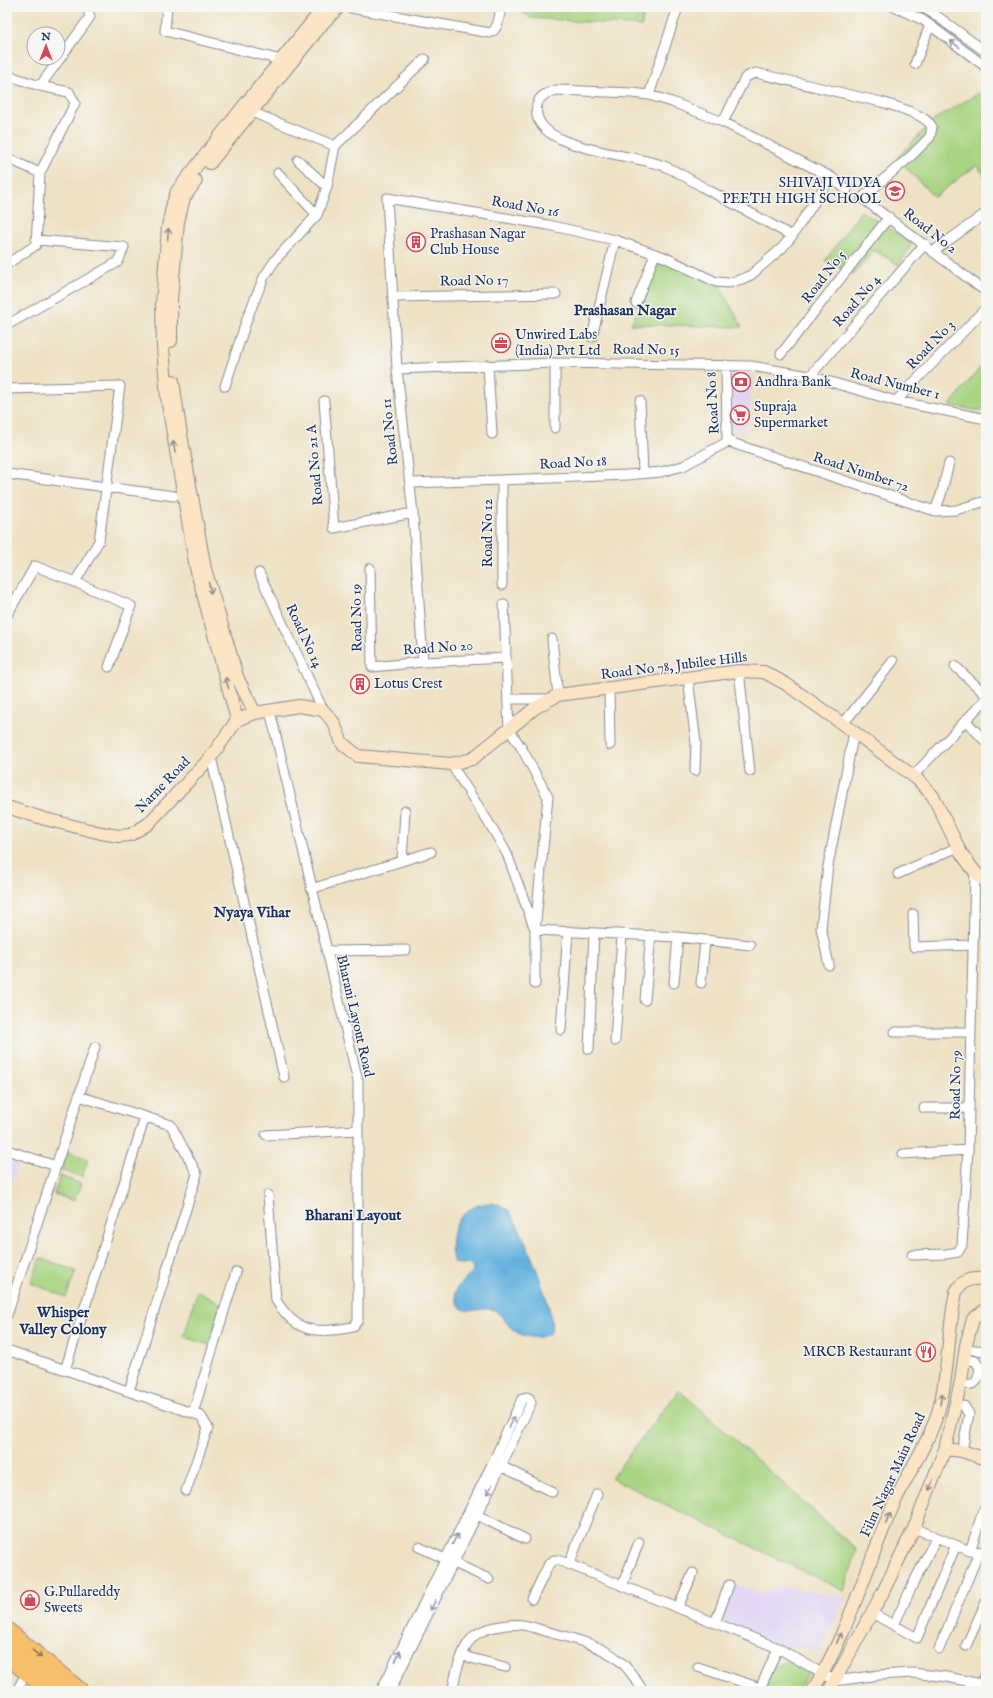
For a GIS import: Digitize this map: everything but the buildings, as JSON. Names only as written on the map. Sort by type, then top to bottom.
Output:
[{"type":"main road","points":[[255,713],[238,679],[205,569],[176,405],[170,328],[178,222],[184,198],[282,60],[316,17],[328,7]]},
{"type":"main road","points":[[323,710],[299,706],[255,713],[238,720],[199,583],[194,560],[186,505],[170,423],[165,378],[162,324],[168,226],[175,196],[246,110],[339,7]]},
{"type":"main road","name":"Road No 78, Jubilee Hills","points":[[323,710],[334,723],[342,743],[358,756],[450,764],[472,759],[535,708],[554,697],[739,671],[764,672],[786,684],[913,776],[933,796],[958,847],[975,872],[986,882]]},
{"type":"main road","name":"Narne Road","points":[[7,807],[45,819],[101,833],[119,836],[130,835],[148,824],[211,757],[238,720]]},
{"type":"main road","name":"Film Nagar Main Road","points":[[812,1691],[841,1635],[894,1504],[925,1447],[933,1429],[941,1399],[956,1292],[962,1282],[968,1279],[986,1278]]},
{"type":"main road","points":[[832,1686],[872,1613],[914,1528],[945,1449],[973,1319],[986,1309]]},
{"type":"main road","points":[[945,1449],[962,1451],[986,1459]]},
{"type":"main road","points":[[7,1629],[82,1691]]},
{"type":"main road","points":[[7,1643],[64,1691]]},
{"type":"main road","points":[[7,1658],[47,1691]]},
{"type":"main road","points":[[7,1669],[19,1686],[33,1691]]},
{"type":"street","points":[[40,86],[90,17],[87,7]]},
{"type":"street","points":[[167,7],[165,31],[282,60]]},
{"type":"street","points":[[649,95],[678,7]]},
{"type":"street","points":[[896,7],[930,25],[986,67]]},
{"type":"street","points":[[922,7],[986,52]]},
{"type":"street","points":[[352,8],[486,33],[493,32],[495,30],[497,8]]},
{"type":"street","points":[[915,64],[930,25]]},
{"type":"street","points":[[226,386],[248,316],[264,277],[276,259],[318,215],[327,186],[335,146],[425,59]]},
{"type":"street","name":"Road No 2","points":[[722,122],[745,78],[750,74],[756,74],[881,102],[899,107],[926,119],[932,127],[930,137],[912,155],[862,198],[889,216],[981,288]]},
{"type":"street","points":[[7,75],[40,86],[69,92],[75,103],[40,173],[36,245],[7,264]]},
{"type":"street","points":[[792,236],[665,166],[580,147],[559,138],[544,129],[537,119],[536,107],[538,100],[546,93],[557,90],[649,95],[672,102],[722,122],[831,177],[847,190]]},
{"type":"street","points":[[246,110],[335,146]]},
{"type":"street","points":[[7,158],[40,173]]},
{"type":"street","points":[[298,160],[327,186]]},
{"type":"street","points":[[278,174],[318,215]]},
{"type":"street","name":"Road No 16","points":[[387,198],[548,225],[615,240],[655,254],[716,282],[729,283],[742,280],[751,275],[782,248],[792,236],[831,177]]},
{"type":"street","name":"Road No 11","points":[[387,198],[394,297],[397,369],[410,483],[423,662]]},
{"type":"street","points":[[934,251],[986,213]]},
{"type":"street","name":"Road No 5","points":[[781,354],[889,216]]},
{"type":"street","points":[[7,325],[118,262],[124,247],[37,240]]},
{"type":"street","points":[[592,337],[615,240]]},
{"type":"street","name":"Road No 4","points":[[810,376],[925,244]]},
{"type":"street","points":[[636,303],[655,254]]},
{"type":"street","name":"Road No 17","points":[[394,297],[556,294]]},
{"type":"street","name":"Road No 3","points":[[896,401],[986,308]]},
{"type":"street","points":[[555,363],[555,428]]},
{"type":"street","name":"Road No 15","points":[[397,369],[555,363],[726,364]]},
{"type":"street","name":"Road Number 1","points":[[726,364],[757,366],[810,376],[896,401],[986,419]]},
{"type":"street","name":"Road No 8","points":[[726,364],[727,436],[729,441]]},
{"type":"street","points":[[488,365],[492,434]]},
{"type":"street","points":[[7,389],[120,386],[99,541],[75,582]]},
{"type":"street","name":"Road No 21 A","points":[[324,401],[334,528],[412,513]]},
{"type":"street","points":[[640,401],[643,473]]},
{"type":"street","name":"Road No 18","points":[[410,483],[661,472],[683,466],[729,441]]},
{"type":"street","name":"Road Number 72","points":[[729,441],[734,444],[935,511],[956,510],[986,502]]},
{"type":"street","points":[[935,511],[941,495],[949,463]]},
{"type":"street","points":[[7,474],[174,496]]},
{"type":"street","name":"Road No 12","points":[[502,480],[502,585]]},
{"type":"street","points":[[7,615],[35,566],[131,606],[109,667]]},
{"type":"street","name":"Road No 19","points":[[370,568],[372,667]]},
{"type":"street","name":"Road No 14","points":[[259,573],[323,710]]},
{"type":"street","points":[[504,604],[509,730],[521,747],[548,796],[535,930],[535,984]]},
{"type":"street","points":[[508,699],[554,697],[552,639]]},
{"type":"street","name":"Road No 20","points":[[372,667],[423,662],[506,658]]},
{"type":"street","points":[[843,724],[893,661]]},
{"type":"street","points":[[955,666],[986,695]]},
{"type":"street","points":[[739,671],[750,771]]},
{"type":"street","points":[[688,678],[696,743],[695,771]]},
{"type":"street","points":[[608,689],[610,744]]},
{"type":"street","points":[[913,776],[986,699]]},
{"type":"street","name":"Bharani Layout Road","points":[[268,1195],[276,1300],[284,1314],[297,1325],[326,1332],[353,1327],[358,1320],[358,1081],[311,889],[270,711]]},
{"type":"street","points":[[966,721],[986,742]]},
{"type":"street","points":[[829,965],[821,928],[828,866],[854,732]]},
{"type":"street","points":[[211,757],[284,1077]]},
{"type":"street","points":[[450,764],[494,831],[507,854],[535,930]]},
{"type":"street","points":[[402,861],[405,811]]},
{"type":"street","points":[[898,874],[958,847]]},
{"type":"street","points":[[311,889],[432,852]]},
{"type":"street","name":"Road No 79","points":[[912,1255],[946,1254],[958,1252],[962,1245],[968,1150],[975,872]]},
{"type":"street","points":[[913,914],[914,947],[973,945]]},
{"type":"street","points":[[535,930],[651,935],[750,945]]},
{"type":"street","points":[[561,1030],[568,931]]},
{"type":"street","points":[[588,1049],[594,933]]},
{"type":"street","points":[[615,1041],[622,934]]},
{"type":"street","points":[[645,1000],[651,935]]},
{"type":"street","points":[[674,984],[678,937]]},
{"type":"street","points":[[701,983],[705,940]]},
{"type":"street","points":[[326,952],[406,950]]},
{"type":"street","points":[[895,1032],[971,1032]]},
{"type":"street","points":[[7,1315],[95,1047]]},
{"type":"street","points":[[78,1096],[170,1125],[197,1174],[128,1391]]},
{"type":"street","points":[[924,1108],[969,1108]]},
{"type":"street","points":[[65,1370],[145,1117]]},
{"type":"street","points":[[266,1135],[358,1130]]},
{"type":"street","points":[[7,1150],[56,1166]]},
{"type":"street","points":[[903,1154],[968,1150]]},
{"type":"street","points":[[193,1413],[236,1272]]},
{"type":"street","points":[[7,1350],[201,1416],[208,1428],[186,1491]]},
{"type":"street","points":[[965,1354],[986,1351]]},
{"type":"street","points":[[381,1691],[450,1561],[477,1515],[502,1466],[531,1403],[529,1398],[526,1397],[522,1399],[450,1561],[390,1691]]},
{"type":"street","points":[[956,1403],[964,1406],[969,1414],[962,1451]]},
{"type":"street","points":[[502,1466],[552,1492]]},
{"type":"street","points":[[569,1564],[597,1494]]},
{"type":"street","points":[[939,1649],[978,1551],[983,1511],[986,1508]]},
{"type":"street","points":[[477,1515],[525,1539]]},
{"type":"street","points":[[914,1528],[936,1538],[978,1551]]},
{"type":"street","points":[[894,1626],[936,1538]]},
{"type":"street","points":[[622,1586],[639,1542]]},
{"type":"street","points":[[872,1613],[917,1638],[956,1545]]},
{"type":"street","points":[[419,1547],[489,1579]]},
{"type":"street","points":[[532,1599],[551,1561],[558,1560],[778,1648],[822,1673],[832,1686],[879,1675],[912,1673],[984,1684],[986,1674]]},
{"type":"street","points":[[678,1607],[693,1573]]},
{"type":"street","points":[[715,1623],[729,1585]]},
{"type":"street","points":[[966,1646],[986,1602]]},
{"type":"street","points":[[452,1691],[454,1680],[463,1656],[473,1637],[494,1628],[506,1625],[522,1625],[581,1642],[603,1651],[621,1662],[643,1691]]},
{"type":"street","points":[[698,1667],[759,1689],[778,1648]]},
{"type":"street","points":[[463,1656],[505,1667]]},
{"type":"shaded area","points":[[731,371],[754,375],[749,405],[751,407],[743,433],[732,427]]},
{"type":"shaded area","points":[[7,1157],[19,1161],[7,1197]]},
{"type":"shaded area","points":[[735,1584],[761,1593],[778,1586],[846,1597],[819,1651],[776,1644],[723,1620]]},
{"type":"green space","points":[[514,7],[644,7],[642,26],[531,18]]},
{"type":"green space","points":[[979,93],[986,100],[986,178],[977,165],[934,197],[897,158],[934,120]]},
{"type":"green space","points":[[861,211],[912,243],[899,265],[874,250],[854,274],[825,261]]},
{"type":"green space","points":[[664,254],[716,279],[742,327],[631,324]]},
{"type":"green space","points":[[986,360],[986,410],[974,410],[950,405]]},
{"type":"green space","points":[[68,1152],[88,1159],[82,1177],[61,1170]]},
{"type":"green space","points":[[60,1176],[81,1184],[74,1201],[54,1194]]},
{"type":"green space","points":[[40,1258],[76,1271],[66,1297],[31,1283]]},
{"type":"green space","points":[[197,1291],[221,1304],[209,1345],[184,1337]]},
{"type":"green space","points":[[679,1390],[857,1550],[844,1591],[611,1478]]},
{"type":"green space","points":[[786,1660],[810,1670],[797,1691],[763,1691],[771,1670]]},
{"type":"water","points":[[490,1203],[503,1206],[509,1211],[529,1251],[549,1307],[551,1331],[547,1335],[530,1337],[523,1335],[511,1328],[496,1311],[492,1309],[472,1311],[463,1309],[457,1303],[456,1291],[462,1282],[470,1275],[473,1268],[470,1264],[454,1263],[451,1242],[453,1232],[457,1223],[470,1209],[479,1205]]},
{"type":"place","name":"SHIVAJI VIDYA PEETH HIGH SCHOOL","points":[[895,191]]},
{"type":"place","name":"Prashasan Nagar Club House","points":[[416,242]]},
{"type":"place","name":"Unwired Labs (India) Pvt Ltd","points":[[501,343]]},
{"type":"place","name":"Andhra Bank","points":[[741,382]]},
{"type":"place","name":"Supraja Supermarket","points":[[740,415]]},
{"type":"place","name":"Lotus Crest","points":[[360,684]]},
{"type":"place","name":"MRCB Restaurant","points":[[926,1352]]},
{"type":"place","name":"G.Pullareddy Sweets","points":[[30,1600]]},
{"type":"district","name":"Prashasan Nagar","points":[[625,310]]},
{"type":"district","name":"Nyaya Vihar","points":[[252,912]]},
{"type":"district","name":"Bharani Layout","points":[[353,1215]]},
{"type":"district","name":"Whisper Valley Colony","points":[[63,1320]]}]
